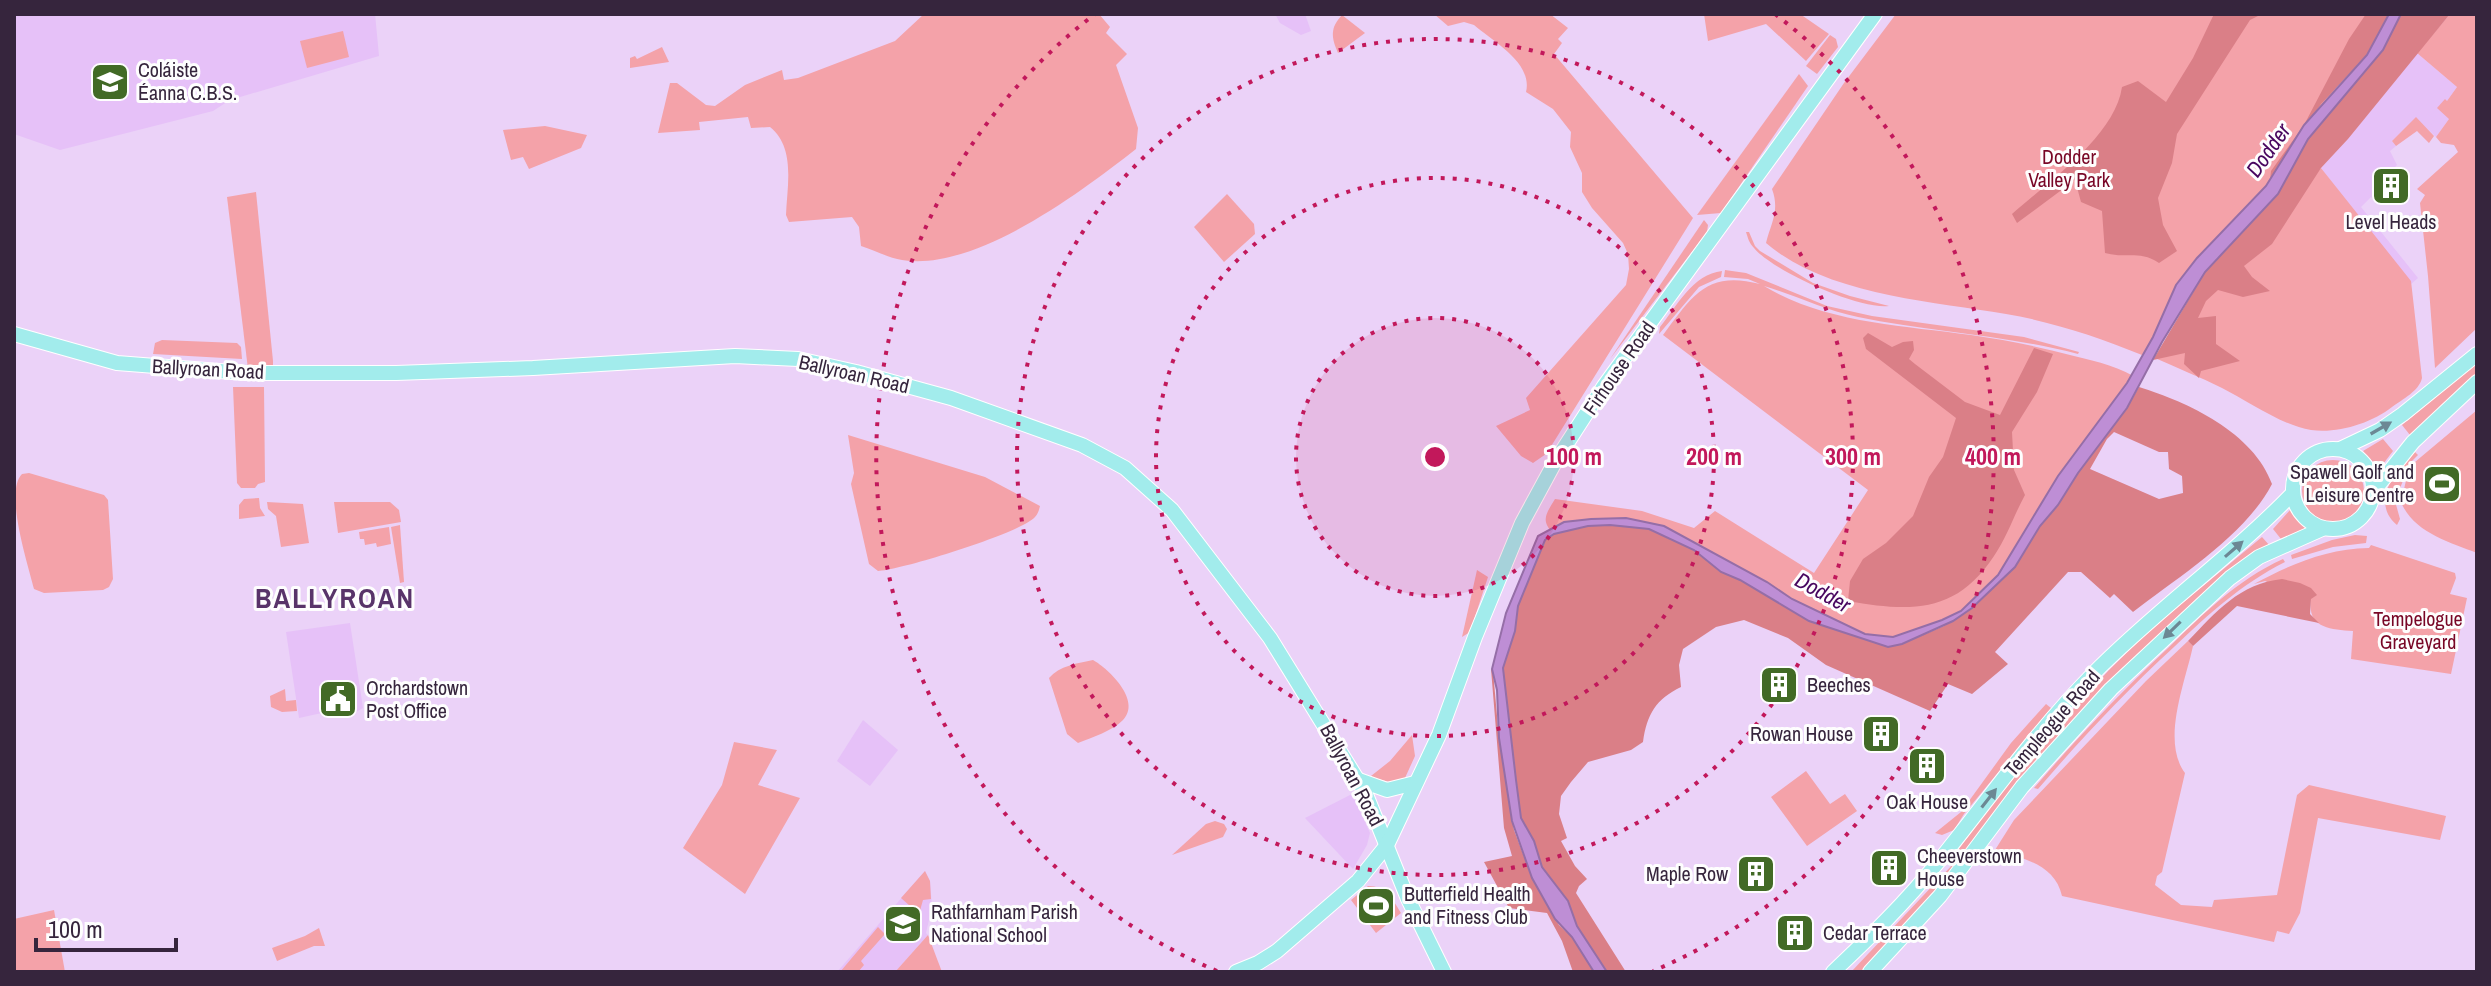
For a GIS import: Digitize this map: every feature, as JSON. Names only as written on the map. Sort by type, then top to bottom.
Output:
[{"type":"main road","name":"Firhouse Road","points":[[1236,972],[1277,951],[1358,881],[1387,845],[1439,735],[1522,523],[1555,462],[1604,386],[1875,14]]},
{"type":"main road","name":"Ballyroan Road","points":[[14,334],[117,363],[245,373],[411,373],[735,356],[798,359],[957,400],[1044,430],[1095,452],[1125,468],[1172,510],[1270,638],[1359,780],[1408,899],[1444,972]]},
{"type":"main road","points":[[2477,354],[2381,429],[2340,449],[2322,450],[2305,460],[2294,478],[2292,494],[2302,516],[2322,529],[2335,530],[2358,521],[2365,513],[2373,492],[2413,442],[2477,382]]},
{"type":"main road","points":[[2340,449],[2361,461],[2368,470],[2373,492]]},
{"type":"main road","name":"Templeogue Road","points":[[1833,972],[1885,923],[2031,745],[2094,674],[2265,522],[2292,494]]},
{"type":"main road","name":"Templeogue Road","points":[[1870,972],[1940,896],[2022,787],[2111,689],[2230,578],[2259,557],[2322,529]]},
{"type":"main road","points":[[1359,780],[1387,790],[1415,783]]},
{"type":"shaded area","name":"Coláiste Éanna C.B.S.","points":[[14,14],[375,14],[379,56],[230,100],[213,111],[60,150],[14,134]]},
{"type":"shaded area","points":[[1275,14],[1305,14],[1311,31],[1301,35],[1280,23]]},
{"type":"shaded area","points":[[2389,14],[2401,14],[2383,50],[2308,139],[2278,194],[2205,272],[2162,342],[2127,408],[2040,526],[2015,567],[1972,608],[1953,621],[1902,644],[1888,647],[1809,621],[1721,572],[1694,550],[1649,529],[1588,526],[1554,534],[1545,540],[1518,606],[1515,631],[1503,668],[1521,818],[1534,841],[1542,867],[1568,901],[1577,926],[1607,972],[1594,972],[1572,937],[1555,919],[1532,878],[1512,821],[1499,738],[1497,690],[1492,669],[1506,613],[1538,536],[1564,522],[1591,519],[1626,518],[1664,526],[1792,599],[1865,634],[1893,637],[1961,611],[1998,575],[2058,476],[2127,383],[2153,337],[2176,285],[2197,258],[2266,186],[2304,125],[2367,55]]},
{"type":"shaded area","points":[[2417,53],[2457,87],[2447,101],[2449,119],[2436,137],[2416,118],[2392,141],[2396,146],[2390,151],[2397,165],[2394,168],[2408,179],[2378,204],[2371,197],[2361,207],[2418,278],[2411,284],[2321,168]]},
{"type":"shaded area","points":[[350,623],[363,708],[356,712],[331,711],[299,718],[286,632]]},
{"type":"shaded area","points":[[863,720],[898,750],[870,786],[837,761]]},
{"type":"shaded area","points":[[1352,794],[1370,833],[1367,845],[1353,869],[1305,818]]},
{"type":"shaded area","name":"Rathfarnham Parish National School","points":[[925,871],[930,881],[932,907],[928,935],[895,972],[837,972]]},
{"type":"green space","points":[[924,14],[1099,14],[1110,27],[1106,33],[1127,54],[1116,65],[1138,128],[1136,149],[1057,206],[994,241],[962,254],[931,260],[902,260],[861,246],[859,227],[852,217],[789,222],[786,215],[787,156],[784,146],[770,127],[751,128],[748,117],[699,122],[700,130],[658,133],[670,83],[677,83],[706,105],[715,106],[745,85],[782,70],[784,80],[798,78],[895,41]]},
{"type":"green space","points":[[1434,14],[1550,14],[1568,28],[1558,39],[1562,43],[1554,54],[1693,218],[1546,454],[1533,463],[1521,456],[1496,426],[1530,410],[1526,398],[1626,285],[1628,254],[1623,243],[1582,192],[1582,173],[1570,147],[1571,132],[1553,109],[1526,92],[1527,81],[1518,63],[1474,25],[1464,22],[1448,26]]},
{"type":"green space","points":[[1704,14],[1800,14],[1829,34],[1806,61],[1766,24],[1708,41]]},
{"type":"green space","name":"Dodder Valley Park","points":[[1896,14],[2389,14],[2142,355],[2041,321],[1913,300],[1849,285],[1791,260],[1766,243],[1775,210],[1772,189],[1844,83]]},
{"type":"green space","points":[[2214,14],[2262,14],[2250,20],[2177,134],[2172,163],[2158,198],[2163,225],[2177,251],[2159,263],[2145,257],[2105,253],[2102,211],[2081,202],[2075,180],[2017,223],[2012,214],[2094,140],[2117,105],[2122,87],[2138,81],[2166,102],[2193,58]]},
{"type":"green space","points":[[2366,14],[2389,14],[2367,55],[2321,104],[2270,180],[2271,171],[2304,125],[2349,39]]},
{"type":"green space","points":[[2401,14],[2450,14],[2321,168],[2272,244],[2244,266],[2270,291],[2243,297],[2218,290],[2206,301],[2198,318],[2216,316],[2216,344],[2240,361],[2201,371],[2199,378],[2184,364],[2185,353],[2153,360],[2205,272],[2278,194],[2308,139],[2383,50]]},
{"type":"green space","points":[[2450,14],[2477,14],[2477,328],[2435,368],[2420,203],[2425,195],[2417,189],[2458,152],[2454,145],[2441,143],[2436,137],[2449,119],[2437,108],[2445,99],[2447,101],[2457,87],[2417,53]]},
{"type":"green space","points":[[1342,15],[1365,33],[1338,53],[1333,33]]},
{"type":"green space","points":[[343,31],[349,57],[307,68],[300,41]]},
{"type":"green space","points":[[1830,35],[1836,39],[1838,47],[1817,74],[1806,66]]},
{"type":"green space","points":[[662,47],[669,62],[630,68],[630,58],[635,56],[637,59]]},
{"type":"green space","points":[[1799,74],[1808,86],[1721,213],[1697,215]]},
{"type":"green space","points":[[2416,117],[2434,136],[2429,143],[2417,131],[2396,146],[2392,141]]},
{"type":"green space","points":[[545,126],[587,135],[581,148],[529,169],[523,157],[511,160],[503,130]]},
{"type":"green space","points":[[2321,168],[2411,281],[2422,378],[2410,394],[2375,418],[2343,429],[2321,431],[2289,424],[2222,388],[2155,358]]},
{"type":"green space","points":[[256,192],[273,369],[248,369],[227,197]]},
{"type":"green space","points":[[1227,194],[1254,224],[1255,234],[1224,262],[1194,227]]},
{"type":"green space","points":[[1704,220],[1708,225],[1707,232],[1610,359]]},
{"type":"green space","points":[[1746,232],[1749,232],[1760,251],[1813,283],[1889,306],[1858,302],[1797,278],[1764,257],[1751,244]]},
{"type":"green space","points":[[1725,270],[1746,273],[1827,306],[1872,316],[2024,337],[2079,352],[1858,317],[1764,286],[1813,308],[1838,315],[2036,347],[2092,360],[2142,381],[2015,567],[1944,626],[1895,646],[1554,534],[1547,525],[1547,513],[1555,499],[1642,511],[1694,528],[1715,511],[1814,573],[1868,490],[1663,335],[1702,290],[1727,281],[1760,284],[1748,279],[1724,277]]},
{"type":"green space","points":[[1722,271],[1721,277],[1699,287],[1659,334],[1660,327],[1694,284]]},
{"type":"green space","points":[[1868,333],[1892,347],[1913,341],[1914,350],[1909,359],[1965,402],[2000,415],[2034,348],[2053,354],[2037,392],[2012,432],[2014,470],[2025,495],[2007,534],[1994,556],[1964,589],[1930,604],[1892,607],[1848,601],[1850,581],[1863,559],[1886,543],[1913,516],[1929,477],[1943,457],[1956,418],[1866,349],[1863,338]]},
{"type":"green space","points":[[162,340],[237,343],[241,347],[242,359],[153,354],[155,343]]},
{"type":"green space","points":[[2477,363],[2477,375],[2410,435],[2402,425]]},
{"type":"green space","points":[[233,387],[264,387],[265,482],[255,488],[241,488],[237,483]]},
{"type":"green space","points":[[2139,387],[2198,411],[2251,449],[2272,484],[2260,503],[2228,538],[2133,612],[2114,594],[2110,598],[2081,572],[2068,572],[1995,652],[2008,664],[1972,694],[1948,684],[1930,711],[1826,665],[1788,638],[1744,620],[1716,627],[1683,649],[1679,665],[1681,687],[1654,708],[1643,742],[1631,750],[1588,762],[1561,796],[1559,814],[1567,838],[1561,841],[1575,866],[1587,879],[1576,893],[1626,972],[1607,972],[1577,926],[1568,901],[1542,867],[1534,841],[1521,818],[1503,668],[1515,632],[1518,606],[1544,540],[1554,534],[1588,526],[1649,529],[1694,550],[1721,572],[1809,621],[1888,647],[1902,644],[1944,626],[1972,608],[2058,505]],"holes":[[[2114,432],[2159,452],[2168,452],[2169,469],[2182,476],[2183,493],[2159,499],[2090,469]]]},
{"type":"green space","name":"Spawell Golf and Leisure Centre","points":[[2477,410],[2477,553],[2423,528],[2401,502],[2408,472],[2415,462]]},
{"type":"green space","points":[[848,435],[985,477],[1040,506],[1038,512],[1025,524],[985,541],[934,558],[878,571],[869,564],[851,484],[854,473]]},
{"type":"green space","points":[[2383,439],[2393,451],[2377,472],[2374,463],[2363,451]]},
{"type":"green space","points":[[2415,452],[2418,455],[2410,463],[2395,501],[2400,519],[2397,525],[2386,507],[2388,487],[2400,467]]},
{"type":"green space","points":[[2327,460],[2339,460],[2355,469],[2362,479],[2362,503],[2355,513],[2339,522],[2327,522],[2307,508],[2302,497],[2302,485],[2316,465]]},
{"type":"green space","points":[[29,473],[104,495],[108,500],[113,579],[109,587],[103,590],[44,593],[34,589],[19,529],[15,496],[22,474]]},
{"type":"green space","points":[[259,498],[265,516],[239,519],[239,505],[244,499]]},
{"type":"green space","points":[[267,502],[303,504],[309,543],[281,547],[276,516],[268,509]]},
{"type":"green space","points":[[334,502],[390,502],[399,510],[401,522],[338,533]]},
{"type":"green space","points":[[2291,509],[2307,528],[2281,539],[2273,529]]},
{"type":"green space","points":[[400,525],[404,582],[400,583],[391,527]]},
{"type":"green space","points":[[389,527],[391,544],[377,547],[376,543],[365,545],[364,539],[360,539],[359,532]]},
{"type":"green space","points":[[2355,535],[2367,536],[2366,543],[2333,547],[2292,559],[2291,555]]},
{"type":"green space","points":[[2262,537],[2270,546],[2208,589],[2117,675],[2029,770],[1960,860],[1956,857],[1953,861],[1951,859],[2022,765],[2109,670],[2150,630]]},
{"type":"green space","name":"Tempelogue Graveyard","points":[[2371,545],[2455,573],[2450,594],[2467,598],[2451,674],[2351,659],[2353,631],[2328,628],[2316,621],[2312,616],[2311,599],[2265,581],[2254,584],[2309,559],[2338,551],[2369,548]]},
{"type":"green space","points":[[2283,559],[2285,562],[2226,600],[2200,623],[2121,699],[2038,789],[2034,788],[2132,682],[2194,623],[2236,587]]},
{"type":"green space","points":[[1477,570],[1488,577],[1470,632],[1462,637]]},
{"type":"green space","points":[[2282,579],[2311,588],[2317,595],[2311,599],[2310,614],[2319,623],[2237,606],[2193,646],[2188,641],[2241,593]]},
{"type":"green space","points":[[2188,641],[2193,646],[2175,729],[2178,760],[2185,773],[2162,872],[2157,876],[2155,885],[2181,905],[2212,907],[2214,900],[2277,895],[2297,795],[2309,785],[2446,816],[2440,840],[2318,818],[2300,913],[2289,934],[2277,931],[2274,942],[2062,896],[2058,885],[2045,869],[1995,850],[2014,820]]},
{"type":"green space","points":[[1093,660],[1121,686],[1129,704],[1128,712],[1113,727],[1078,743],[1067,734],[1049,678],[1063,668]]},
{"type":"green space","points":[[1491,669],[1514,830],[1532,878],[1548,907],[1594,972],[1573,972],[1562,941],[1547,913],[1509,908],[1484,862],[1512,856],[1504,828]]},
{"type":"green space","points":[[285,689],[286,701],[296,700],[297,711],[282,712],[271,707],[270,696]]},
{"type":"green space","points":[[2046,704],[2051,708],[1954,830],[1942,835],[1935,833],[1961,812],[2011,743]]},
{"type":"green space","points":[[1412,735],[1415,756],[1405,778],[1390,782],[1373,778],[1371,776],[1390,761]]},
{"type":"green space","points":[[734,742],[777,750],[758,785],[800,798],[745,894],[683,848],[722,785]]},
{"type":"green space","points":[[1806,771],[1830,804],[1845,794],[1857,811],[1807,846],[1771,797]]},
{"type":"green space","points":[[1215,821],[1224,824],[1227,829],[1223,837],[1172,855],[1206,824]]},
{"type":"green space","points":[[1955,862],[1958,864],[1876,962],[1861,972],[1851,972]]},
{"type":"green space","points":[[925,871],[930,881],[931,899],[923,900],[919,914],[901,898]]},
{"type":"green space","name":"Butterfield Health and Fitness Club","points":[[1368,886],[1384,891],[1401,913],[1376,933],[1351,900]]},
{"type":"green space","points":[[54,910],[65,972],[14,972],[14,919]]},
{"type":"green space","points":[[878,927],[885,934],[861,961],[864,965],[858,972],[840,972]]},
{"type":"green space","points":[[319,928],[325,946],[314,946],[277,961],[272,948]]},
{"type":"green space","points":[[928,935],[942,972],[895,972]]},
{"type":"place","name":"Coláiste Éanna C.B.S.","points":[[110,82]]},
{"type":"place","name":"Level Heads","points":[[2391,186]]},
{"type":"place","name":"Spawell Golf and Leisure Centre","points":[[2442,484]]},
{"type":"place","name":"Beeches","points":[[1779,685]]},
{"type":"place","name":"Orchardstown Post Office","points":[[338,699]]},
{"type":"place","name":"Rowan House","points":[[1881,734]]},
{"type":"place","name":"Oak House","points":[[1927,766]]},
{"type":"place","name":"Cheeverstown House","points":[[1889,868]]},
{"type":"place","name":"Maple Row","points":[[1756,874]]},
{"type":"place","name":"Butterfield Health and Fitness Club","points":[[1376,906]]},
{"type":"place","name":"Rathfarnham Parish National School","points":[[903,924]]},
{"type":"place","name":"Cedar Terrace","points":[[1795,933]]},
{"type":"district","name":"BALLYROAN","points":[[335,598]]},
{"type":"water label","name":"Dodder","points":[[2268,150]]},
{"type":"water label","name":"Dodder","points":[[1823,592]]}]
